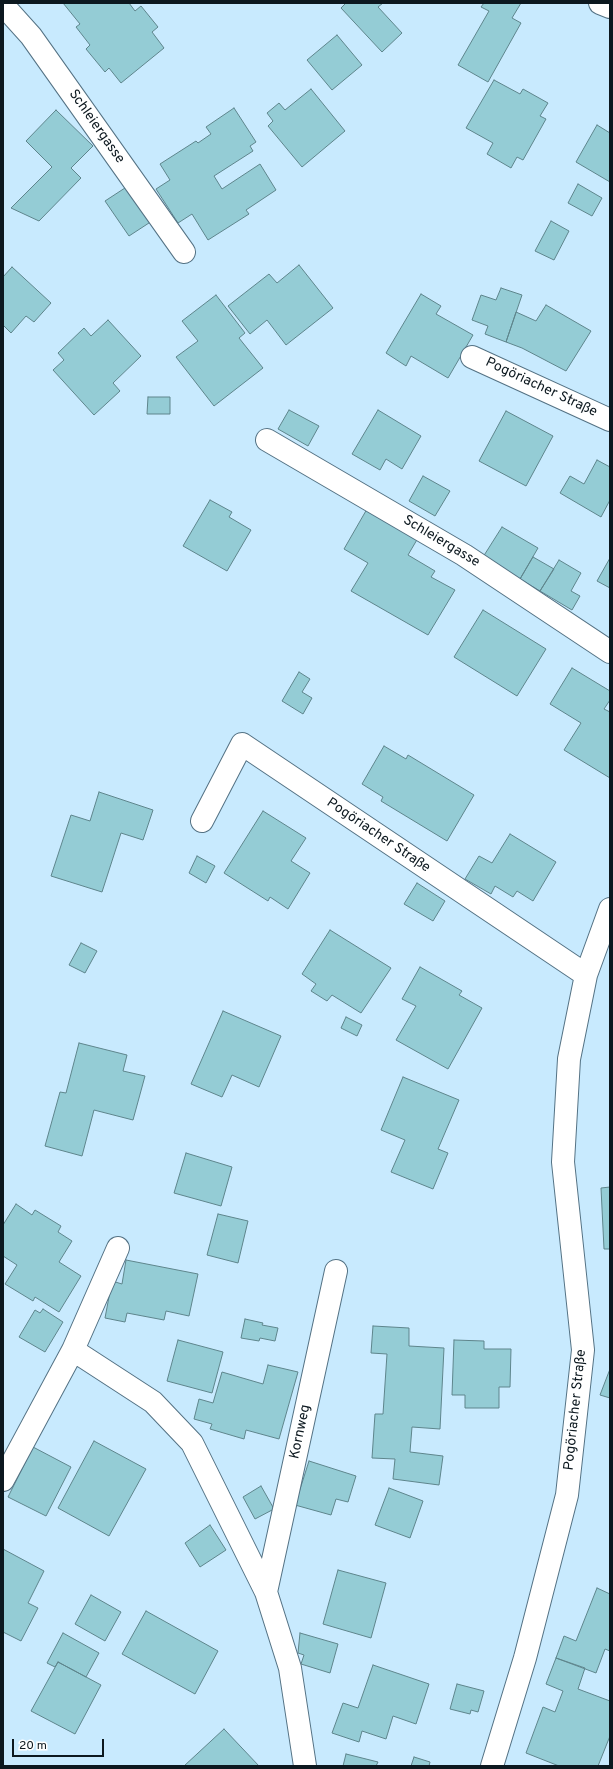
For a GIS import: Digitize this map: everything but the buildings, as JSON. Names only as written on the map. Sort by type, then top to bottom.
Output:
[{"type":"street","points":[[600,3],[610,7]]},
{"type":"street","name":"Schleiergasse","points":[[3,5],[31,36],[184,252]]},
{"type":"street","name":"Pogöriacher Straße","points":[[472,357],[610,420]]},
{"type":"street","name":"Schleiergasse","points":[[267,440],[464,555],[610,652]]},
{"type":"street","name":"Pogöriacher Straße","points":[[202,821],[242,744],[586,976]]},
{"type":"street","name":"Pogöriacher Straße","points":[[492,1766],[525,1658],[567,1495],[583,1350],[563,1162],[568,1059],[586,976],[610,908]]},
{"type":"street","points":[[3,1480],[73,1350],[118,1248]]},
{"type":"street","name":"Kornweg","points":[[266,1592],[336,1271]]},
{"type":"street","name":"Kornweg","points":[[73,1350],[153,1402],[192,1443],[266,1592],[290,1668],[305,1766]]}]
